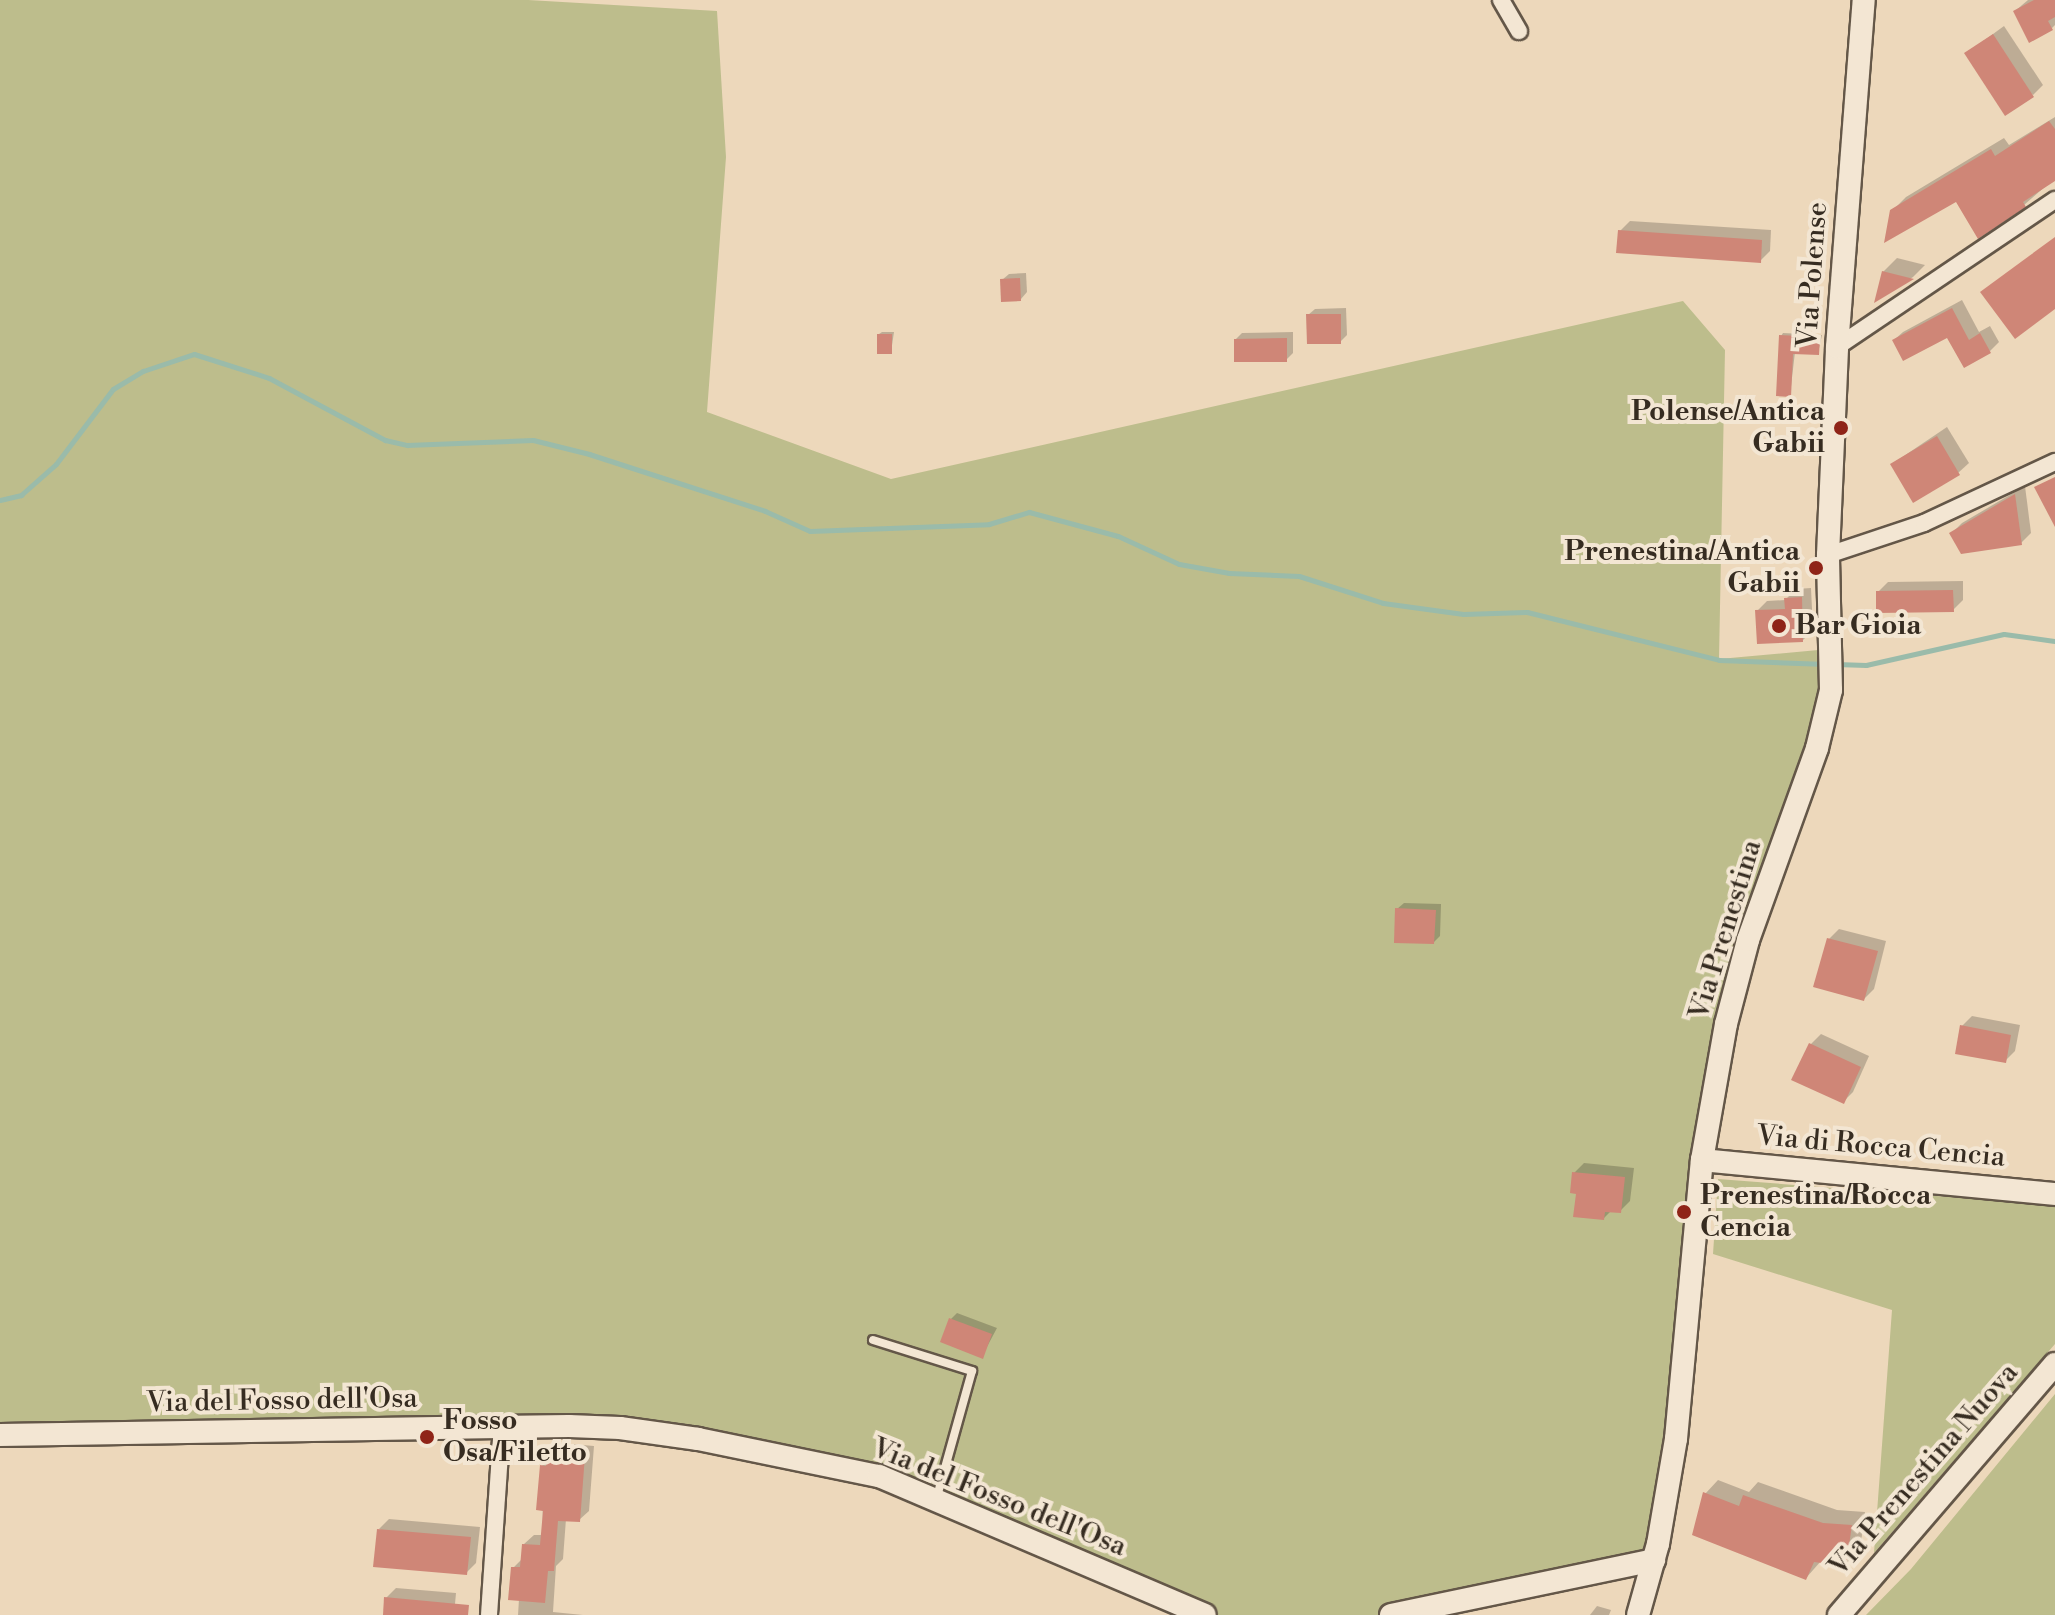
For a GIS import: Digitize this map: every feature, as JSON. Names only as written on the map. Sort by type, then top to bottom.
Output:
[{"type":"main road","name":"Via Polense","points":[[1828,555],[1837,347],[1864,0]]},
{"type":"main road","name":"Via Prenestina","points":[[1638,1615],[1654,1560],[1683,1385],[1702,1160],[1736,981],[1817,748],[1831,690],[1828,555]]},
{"type":"main road","name":"Via di Rocca Cencia","points":[[1702,1160],[2055,1194]]},
{"type":"main road","name":"Via Prenestina Nuova","points":[[1839,1615],[2055,1364]]},
{"type":"main road","name":"Via del Fosso dell'Osa","points":[[0,1435],[502,1426],[620,1428],[760,1449],[879,1476],[1205,1615]]},
{"type":"main road","points":[[1391,1615],[1654,1560]]},
{"type":"street","points":[[1501,0],[1519,31]]},
{"type":"street","points":[[1837,347],[2055,200]]},
{"type":"street","points":[[1828,555],[1924,523],[2055,462]]},
{"type":"street","points":[[489,1615],[502,1426]]},
{"type":"lane","points":[[873,1340],[972,1371],[936,1501]]},
{"type":"green space","points":[[0,0],[528,0],[717,11],[726,157],[707,412],[891,479],[1683,301],[1725,350],[1719,659],[1829,649],[1831,690],[1726,1024],[1654,1560],[1389,1615],[1205,1615],[879,1476],[620,1428],[0,1435]]},
{"type":"green space","points":[[1718,1179],[2055,1205],[2055,1344],[1874,1553],[1892,1310],[1713,1254]]},
{"type":"green space","points":[[2055,1394],[2055,1615],[1866,1615],[1911,1569]]},
{"type":"building","points":[[2034,0],[2055,0],[2055,17],[2048,21],[2053,30],[2029,43],[2013,11]]},
{"type":"building","points":[[1993,34],[2034,97],[2005,116],[1964,53]]},
{"type":"building","points":[[2049,121],[2055,129],[2055,181],[2023,202],[2026,207],[1978,239],[1956,202],[1884,243],[1890,210],[1991,149],[1995,156]]},
{"type":"building","points":[[1618,230],[1762,240],[1761,263],[1616,253]]},
{"type":"building","points":[[2055,237],[2055,309],[2015,339],[1980,292]]},
{"type":"building","points":[[1882,271],[1914,279],[1874,303]]},
{"type":"building","points":[[1020,278],[1021,301],[1001,302],[1000,279]]},
{"type":"building","points":[[1952,308],[1969,340],[1980,333],[1991,353],[1964,368],[1947,338],[1903,361],[1892,340]]},
{"type":"building","points":[[1306,314],[1341,314],[1341,344],[1307,344]]},
{"type":"building","points":[[877,334],[892,334],[892,354],[877,354]]},
{"type":"building","points":[[1779,335],[1820,337],[1819,355],[1793,354],[1791,397],[1776,396]]},
{"type":"building","points":[[1287,338],[1287,362],[1234,362],[1234,339]]},
{"type":"building","points":[[1937,436],[1960,475],[1913,503],[1890,464]]},
{"type":"building","points":[[2055,477],[2055,527],[2034,487]]},
{"type":"building","points":[[2015,494],[2022,545],[1961,554],[1949,533]]},
{"type":"building","points":[[1953,590],[1954,612],[1876,613],[1876,591]]},
{"type":"building","name":"Bar Gioia","points":[[1802,597],[1803,642],[1757,644],[1755,610],[1785,609],[1784,598]]},
{"type":"building","points":[[1395,908],[1436,910],[1434,944],[1394,943]]},
{"type":"building","points":[[1827,938],[1878,951],[1864,1001],[1813,987]]},
{"type":"building","points":[[1960,1025],[2011,1035],[2006,1063],[1955,1054]]},
{"type":"building","points":[[1809,1043],[1861,1067],[1844,1104],[1791,1080]]},
{"type":"building","points":[[1572,1172],[1625,1177],[1621,1213],[1605,1212],[1604,1220],[1573,1217],[1576,1194],[1570,1193]]},
{"type":"building","points":[[949,1318],[992,1334],[983,1359],[940,1342]]},
{"type":"building","points":[[547,1452],[585,1455],[580,1522],[558,1521],[554,1571],[548,1571],[545,1603],[508,1600],[511,1567],[520,1567],[522,1544],[540,1545],[543,1511],[536,1510],[540,1465],[546,1466]]},
{"type":"building","points":[[1703,1492],[1739,1506],[1743,1495],[1823,1523],[1852,1525],[1846,1566],[1814,1562],[1806,1580],[1692,1535]]},
{"type":"building","points":[[377,1529],[471,1537],[467,1575],[373,1567]]},
{"type":"building","points":[[384,1597],[469,1605],[468,1615],[383,1615]]},
{"type":"waterway","points":[[0,500],[21,495],[56,464],[113,389],[143,371],[194,354],[269,378],[385,440],[407,445],[533,440],[589,454],[765,511],[810,531],[989,524],[1029,512],[1118,536],[1179,564],[1229,573],[1299,576],[1383,603],[1463,614],[1527,612],[1719,660],[1826,664]]},
{"type":"waterway","points":[[1836,664],[1866,665],[2004,634],[2055,641]]},
{"type":"place","name":"Polense/Antica Gabii","points":[[1841,428]]},
{"type":"place","name":"Prenestina/Antica Gabii","points":[[1816,568]]},
{"type":"place","name":"Bar Gioia","points":[[1779,626]]},
{"type":"place","name":"Prenestina/Rocca Cencia","points":[[1684,1212]]},
{"type":"place","name":"Fosso Osa/Filetto","points":[[427,1437]]}]
